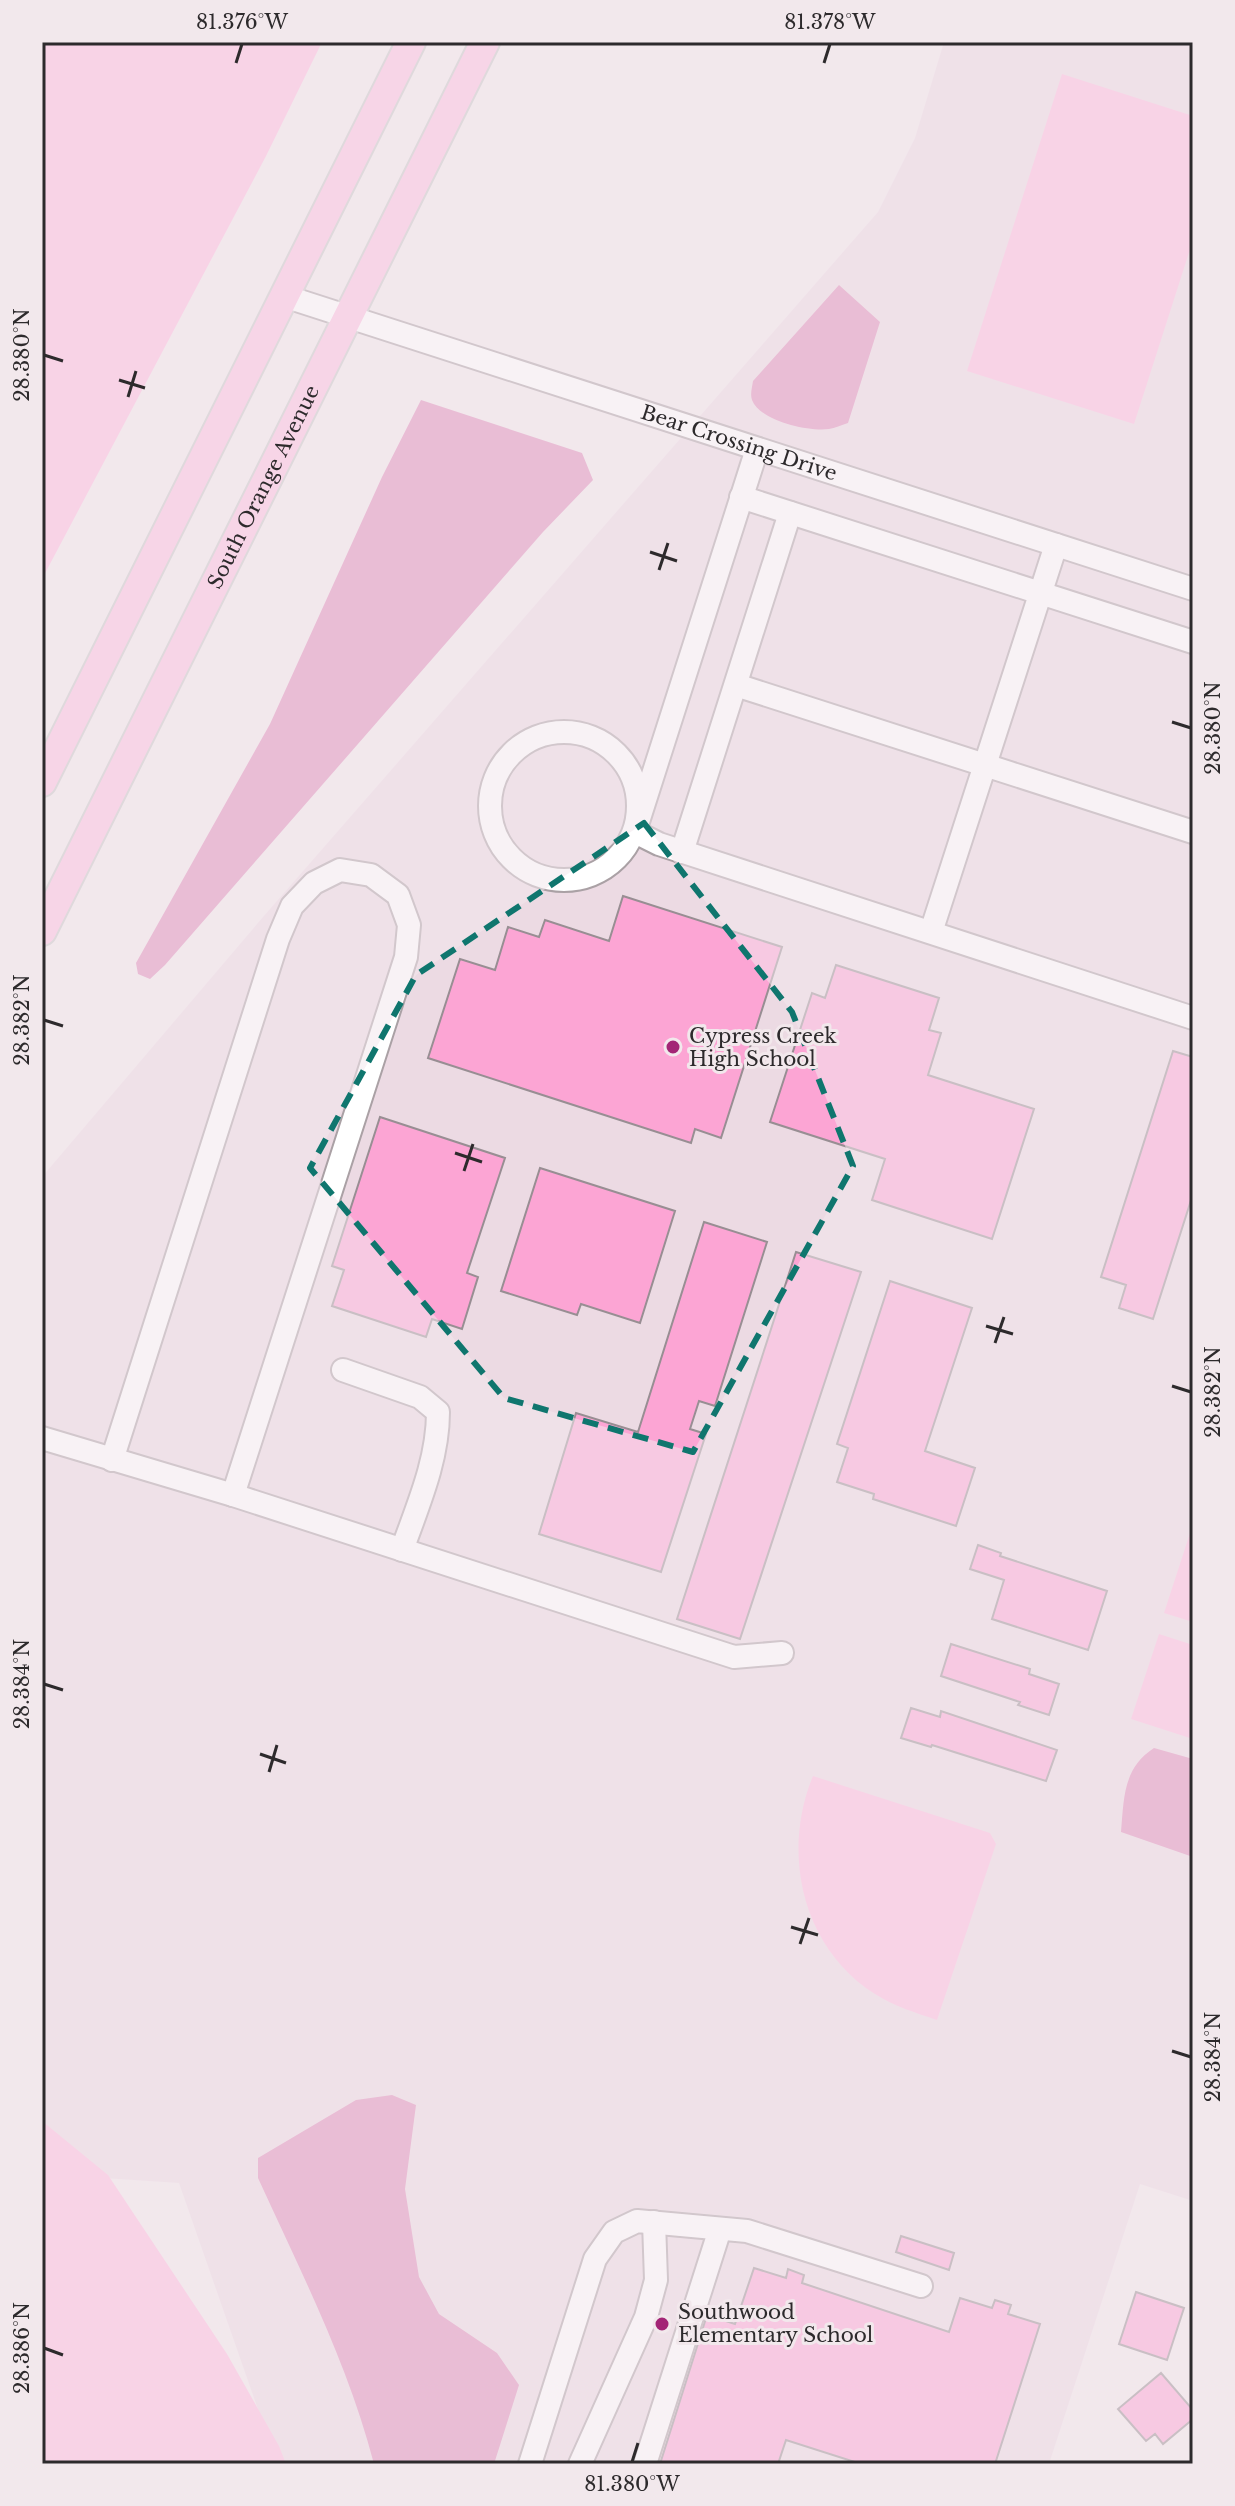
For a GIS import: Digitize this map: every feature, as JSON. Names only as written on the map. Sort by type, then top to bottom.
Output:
[{"type":"main road","points":[[42,782],[411,42]]},
{"type":"main road","name":"South Orange Avenue","points":[[42,931],[485,42]]},
{"type":"street","name":"Bear Crossing Drive","points":[[284,296],[1193,589]]},
{"type":"street","points":[[636,828],[639,807],[636,786],[627,766],[610,747],[588,736],[563,732],[538,736],[516,749],[500,768],[491,791],[490,816],[498,840],[513,860],[531,873],[551,879],[583,877],[612,864],[626,848],[636,828],[757,449]]},
{"type":"street","points":[[741,497],[1193,642]]},
{"type":"street","points":[[682,852],[790,513]]},
{"type":"street","points":[[931,932],[1056,545]]},
{"type":"street","points":[[736,685],[1193,832]]},
{"type":"street","points":[[636,828],[649,840],[682,852],[1193,1018]]},
{"type":"street","points":[[112,1460],[273,954],[292,906],[314,883],[340,870],[371,875],[398,895],[409,925],[406,957],[233,1495]]},
{"type":"street","points":[[343,1370],[420,1397],[438,1412],[438,1434],[432,1464],[402,1550]]},
{"type":"street","points":[[42,1438],[233,1495],[734,1657],[782,1653]]},
{"type":"street","points":[[530,2464],[595,2259],[614,2232],[637,2221],[747,2231],[921,2286]]},
{"type":"street","points":[[580,2464],[646,2317],[656,2280],[654,2222]]},
{"type":"street","points":[[645,2464],[720,2229]]},
{"type":"highlighted area","points":[[644,823],[792,1012],[853,1166],[693,1452],[504,1398],[310,1168],[416,975]]},
{"type":"shaded area","points":[[42,42],[322,42],[266,156],[42,579]]},
{"type":"shaded area","name":"Cypress Creek High School","points":[[944,42],[1193,42],[1193,2201],[1140,2184],[1049,2464],[277,2464],[179,2183],[42,2174],[42,1177],[263,917],[878,212],[915,138]]},
{"type":"shaded area","points":[[1062,74],[1193,116],[1193,240],[1134,424],[967,371]]},
{"type":"shaded area","points":[[839,285],[880,322],[848,423],[831,429],[786,424],[757,407],[752,400],[753,381]]},
{"type":"shaded area","points":[[421,400],[582,453],[593,480],[543,532],[165,965],[150,979],[138,974],[136,963],[270,724],[382,477]]},
{"type":"shaded area","points":[[1193,1524],[1193,1622],[1164,1613]]},
{"type":"shaded area","points":[[1159,1634],[1193,1645],[1193,1739],[1131,1719]]},
{"type":"shaded area","points":[[1154,1748],[1193,1759],[1193,1857],[1121,1832],[1131,1774]]},
{"type":"shaded area","points":[[813,1776],[990,1833],[996,1844],[937,2020],[897,2006],[850,1975],[830,1951],[815,1925],[799,1867],[803,1806]]},
{"type":"shaded area","points":[[392,2095],[416,2105],[405,2189],[419,2277],[439,2314],[497,2353],[519,2385],[494,2464],[374,2464],[337,2354],[258,2178],[258,2158],[356,2100]]},
{"type":"shaded area","points":[[42,2121],[108,2175],[227,2354],[286,2464],[42,2464]]},
{"type":"building","points":[[623,896],[782,947],[721,1138],[695,1129],[691,1143],[428,1058],[460,959],[495,970],[508,927],[539,937],[545,920],[609,941]]},
{"type":"building","points":[[836,965],[939,998],[929,1030],[941,1033],[928,1075],[1034,1109],[992,1239],[872,1200],[885,1159],[770,1122],[812,993],[825,998]]},
{"type":"building","points":[[1173,1051],[1193,1057],[1193,1194],[1153,1319],[1119,1308],[1126,1285],[1101,1277]]},
{"type":"building","points":[[380,1117],[505,1158],[467,1273],[478,1277],[462,1329],[432,1319],[426,1337],[332,1306],[344,1270],[332,1266]]},
{"type":"building","points":[[540,1168],[675,1211],[640,1323],[581,1304],[577,1315],[501,1291]]},
{"type":"building","points":[[704,1222],[767,1242],[715,1406],[699,1401],[690,1429],[706,1434],[661,1572],[539,1534],[576,1413],[638,1432]]},
{"type":"building","points":[[796,1252],[861,1272],[740,1639],[677,1619]]},
{"type":"building","points":[[890,1281],[972,1308],[925,1451],[975,1468],[956,1526],[873,1499],[874,1494],[837,1482],[848,1448],[837,1444]]},
{"type":"building","points":[[978,1545],[1001,1553],[1000,1556],[1107,1591],[1088,1650],[992,1619],[1004,1580],[970,1569]]},
{"type":"building","points":[[951,1644],[1030,1669],[1029,1674],[1059,1684],[1049,1715],[941,1676]]},
{"type":"building","points":[[911,1708],[940,1717],[941,1711],[1057,1750],[1046,1781],[901,1738]]},
{"type":"building","points":[[901,2236],[954,2253],[949,2270],[896,2252]]},
{"type":"building","points":[[754,2268],[786,2278],[788,2269],[804,2275],[802,2283],[949,2332],[960,2298],[992,2308],[995,2300],[1011,2305],[1008,2314],[1040,2324],[995,2464],[861,2464],[786,2440],[778,2464],[660,2464],[707,2315],[735,2324]]},
{"type":"building","points":[[1136,2292],[1184,2308],[1167,2360],[1119,2344]]},
{"type":"building","points":[[1161,2373],[1193,2410],[1193,2419],[1163,2444],[1155,2434],[1146,2441],[1118,2409]]},
{"type":"place","name":"Cypress Creek High School","points":[[673,1047]]},
{"type":"place","name":"Southwood Elementary School","points":[[662,2324]]}]
